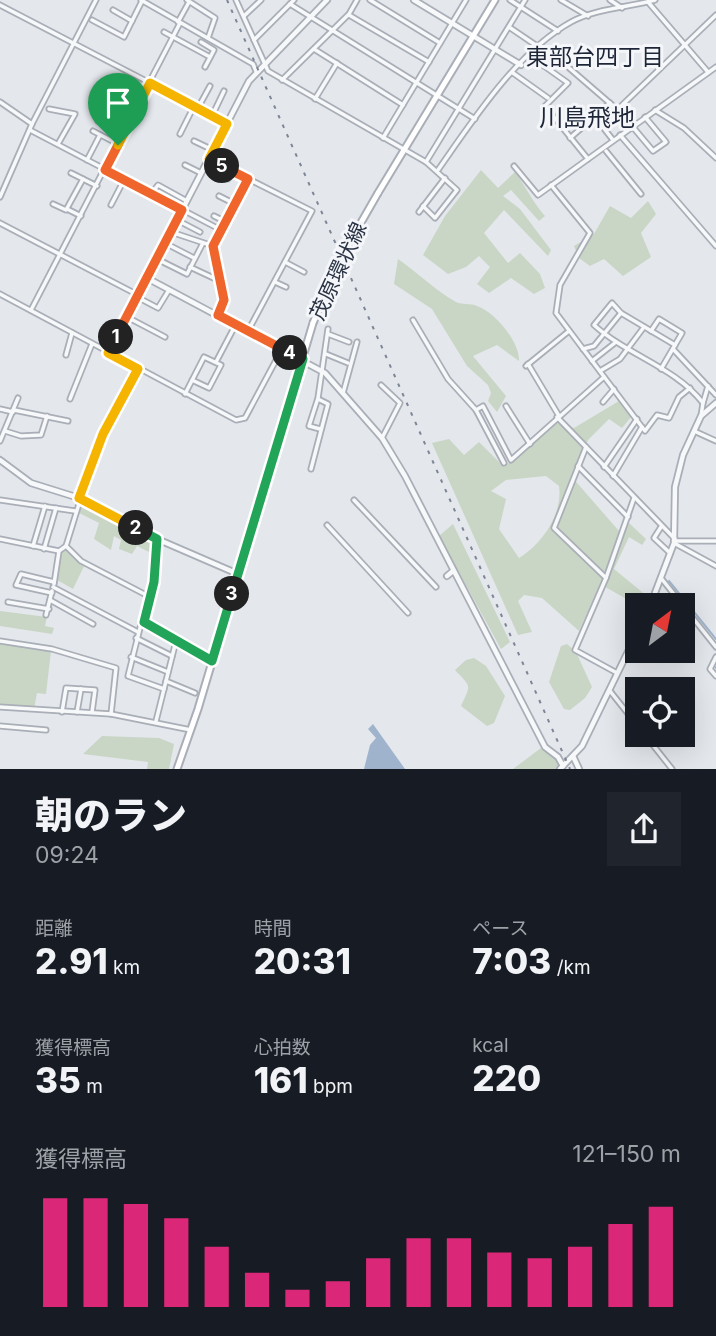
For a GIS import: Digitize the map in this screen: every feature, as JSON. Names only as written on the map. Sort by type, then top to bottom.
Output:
[{"type":"main road","name":"茂原環状線","points":[[177,769],[313,323],[339,261],[495,0]]},
{"type":"street","points":[[0,197],[31,127],[96,0]]},
{"type":"street","points":[[92,20],[124,37],[142,0],[253,64],[256,71]]},
{"type":"street","points":[[150,5],[153,0]]},
{"type":"street","points":[[236,0],[268,71],[426,162],[438,170],[457,190],[435,218],[424,206]]},
{"type":"street","points":[[243,16],[261,0]]},
{"type":"street","points":[[254,40],[295,0]]},
{"type":"street","points":[[108,353],[256,71],[312,18],[327,0]]},
{"type":"street","points":[[282,80],[349,14],[356,0]]},
{"type":"street","points":[[370,0],[440,43]]},
{"type":"street","points":[[414,0],[521,65]]},
{"type":"street","points":[[383,138],[465,0]]},
{"type":"street","points":[[510,0],[558,31]]},
{"type":"street","points":[[426,162],[525,0]]},
{"type":"street","points":[[561,0],[588,16]]},
{"type":"street","points":[[610,0],[622,8]]},
{"type":"street","points":[[438,170],[513,73],[558,31],[574,20],[655,0]]},
{"type":"street","points":[[30,311],[97,187],[173,37],[188,1],[216,20],[196,50]]},
{"type":"street","points":[[648,2],[708,73]]},
{"type":"street","points":[[290,4],[475,119]]},
{"type":"street","points":[[0,5],[227,124]]},
{"type":"street","points":[[113,10],[132,21]]},
{"type":"street","points":[[349,14],[429,62]]},
{"type":"street","points":[[617,110],[716,15]]},
{"type":"street","points":[[509,27],[540,47],[610,103],[653,151],[666,142],[645,117]]},
{"type":"street","points":[[163,32],[210,57]]},
{"type":"street","points":[[201,42],[214,50],[205,66]]},
{"type":"street","points":[[314,49],[403,105]]},
{"type":"street","points":[[530,56],[568,83],[549,98],[544,106],[588,159]]},
{"type":"street","points":[[315,99],[337,64]]},
{"type":"street","points":[[514,166],[538,195],[716,67]]},
{"type":"street","points":[[513,73],[549,98]]},
{"type":"street","points":[[180,134],[210,86]]},
{"type":"street","points":[[212,116],[224,91]]},
{"type":"street","points":[[0,102],[58,144],[221,230]]},
{"type":"street","points":[[570,138],[610,103]]},
{"type":"street","points":[[49,109],[75,114],[58,144]]},
{"type":"street","points":[[655,110],[684,128],[716,158]]},
{"type":"street","points":[[595,117],[613,140]]},
{"type":"street","points":[[98,121],[124,134]]},
{"type":"street","points":[[93,131],[118,145]]},
{"type":"street","points":[[87,160],[100,135]]},
{"type":"street","points":[[620,135],[716,246]]},
{"type":"street","points":[[194,141],[213,150]]},
{"type":"street","points":[[606,151],[641,194]]},
{"type":"street","points":[[209,159],[312,211],[248,331]]},
{"type":"street","points":[[185,165],[201,173]]},
{"type":"street","points":[[204,167],[228,179],[233,172]]},
{"type":"street","points":[[71,173],[97,187]]},
{"type":"street","points":[[419,212],[445,178]]},
{"type":"street","points":[[67,209],[83,179]]},
{"type":"street","points":[[218,315],[224,304],[213,246],[233,203],[248,179]]},
{"type":"street","points":[[110,205],[124,180]]},
{"type":"street","points":[[551,185],[590,233],[569,266],[555,305],[556,313],[645,431],[657,415],[669,418],[679,397],[690,388]]},
{"type":"street","points":[[152,193],[158,186],[187,201]]},
{"type":"street","points":[[219,196],[233,203]]},
{"type":"street","points":[[53,204],[81,216]]},
{"type":"street","points":[[215,216],[224,221]]},
{"type":"street","points":[[177,220],[200,232]]},
{"type":"street","points":[[0,223],[158,308],[169,290]]},
{"type":"street","points":[[171,232],[213,246]]},
{"type":"street","points":[[165,243],[195,259]]},
{"type":"street","points":[[157,259],[187,274],[202,243]]},
{"type":"street","points":[[285,262],[304,272]]},
{"type":"street","points":[[190,267],[220,281]]},
{"type":"street","points":[[147,278],[322,370],[382,438],[545,747],[558,757],[563,768],[573,756],[610,691],[625,659]]},
{"type":"street","points":[[275,282],[286,287]]},
{"type":"street","points":[[0,294],[185,394],[242,420],[282,348]]},
{"type":"street","points":[[703,403],[679,378],[605,335],[594,323],[612,303],[621,313],[674,347],[716,395]]},
{"type":"street","points":[[583,349],[591,347],[605,335],[621,313]]},
{"type":"street","points":[[127,317],[165,337]]},
{"type":"street","points":[[651,331],[659,319],[682,332],[661,369]]},
{"type":"street","points":[[412,320],[448,379],[476,410],[503,463]]},
{"type":"street","points":[[216,362],[236,324]]},
{"type":"street","points":[[600,372],[617,362],[644,327]]},
{"type":"street","points":[[569,331],[527,365],[558,416],[675,541],[716,566]]},
{"type":"street","points":[[320,429],[309,426],[318,399],[328,332],[349,342]]},
{"type":"street","points":[[65,355],[72,333]]},
{"type":"street","points":[[343,393],[357,342]]},
{"type":"street","points":[[592,361],[616,342]]},
{"type":"street","points":[[70,400],[92,344]]},
{"type":"street","points":[[326,354],[348,363]]},
{"type":"street","points":[[185,394],[192,380],[204,357],[221,367],[209,388],[192,380]]},
{"type":"street","points":[[0,539],[59,551],[66,547],[79,498],[103,434],[138,369]]},
{"type":"street","points":[[476,410],[483,406],[511,460],[604,377]]},
{"type":"street","points":[[381,385],[400,402],[382,438]]},
{"type":"street","points":[[655,593],[675,541],[675,487],[701,416],[708,386]]},
{"type":"street","points":[[603,402],[614,389]]},
{"type":"street","points":[[0,441],[18,398]]},
{"type":"street","points":[[311,469],[328,404],[318,399]]},
{"type":"street","points":[[701,416],[716,403]]},
{"type":"street","points":[[506,406],[530,444]]},
{"type":"street","points":[[0,409],[68,421]]},
{"type":"street","points":[[5,431],[21,436],[41,435],[47,416]]},
{"type":"street","points":[[604,467],[636,419]]},
{"type":"street","points":[[613,476],[642,426]]},
{"type":"street","points":[[694,431],[716,441]]},
{"type":"street","points":[[586,447],[554,528],[606,578]]},
{"type":"street","points":[[0,460],[31,483],[79,498],[157,539],[238,574]]},
{"type":"street","points":[[578,466],[628,517]]},
{"type":"street","points":[[618,674],[575,650],[606,578],[635,498]]},
{"type":"street","points":[[0,500],[75,512]]},
{"type":"street","points":[[354,500],[436,587]]},
{"type":"street","points":[[33,547],[45,506]]},
{"type":"street","points":[[44,549],[56,508]]},
{"type":"street","points":[[327,525],[408,613]]},
{"type":"street","points":[[661,527],[654,538],[670,554]]},
{"type":"street","points":[[157,539],[150,597],[136,638],[128,676],[164,689]]},
{"type":"street","points":[[675,541],[716,541]]},
{"type":"street","points":[[66,547],[81,561],[150,597]]},
{"type":"street","points":[[46,615],[59,551]]},
{"type":"street","points":[[447,576],[453,571]]},
{"type":"street","points":[[52,593],[16,584],[21,574],[54,585],[138,632]]},
{"type":"street","points":[[661,578],[716,647]]},
{"type":"street","points":[[50,600],[93,624]]},
{"type":"street","points":[[8,603],[49,609]]},
{"type":"street","points":[[142,619],[212,661]]},
{"type":"street","points":[[136,638],[172,656]]},
{"type":"street","points":[[0,641],[52,649],[116,668],[111,714]]},
{"type":"street","points":[[156,721],[177,641]]},
{"type":"street","points":[[131,657],[168,673]]},
{"type":"street","points":[[716,657],[710,669],[716,676]]},
{"type":"street","points":[[166,681],[195,693]]},
{"type":"street","points":[[62,712],[66,688],[95,690],[92,713]]},
{"type":"street","points":[[77,712],[81,689]]},
{"type":"street","points":[[610,691],[625,710]]},
{"type":"street","points":[[46,702],[46,711]]},
{"type":"street","points":[[0,707],[111,714],[191,730]]},
{"type":"street","points":[[0,726],[46,730]]},
{"type":"street","points":[[655,747],[672,769]]},
{"type":"street","points":[[573,756],[579,769]]},
{"type":"green space","points":[[481,170],[498,188],[515,172],[545,216],[539,221],[511,190],[503,196],[520,209],[551,250],[548,256],[504,210],[484,233],[508,263],[520,253],[540,274],[545,288],[534,294],[511,278],[489,293],[477,284],[490,267],[479,256],[466,267],[448,274],[423,255],[445,216]]},
{"type":"green space","points":[[648,201],[656,214],[641,233],[651,257],[623,276],[604,259],[590,266],[579,258],[574,246],[594,234],[610,206],[631,218]]},
{"type":"green space","points":[[398,259],[456,302],[484,309],[511,337],[519,361],[497,345],[473,356],[506,396],[497,412],[488,401],[491,393],[488,385],[467,366],[432,309],[394,284]]},
{"type":"green space","points":[[619,401],[632,416],[622,428],[609,419],[588,440],[571,476],[619,531],[629,523],[646,539],[642,545],[629,537],[614,569],[643,593],[625,593],[625,598],[600,584],[579,631],[542,598],[524,595],[518,601],[532,632],[518,635],[432,443],[449,439],[464,455],[479,442],[504,467],[557,423],[574,428]],"holes":[[[546,476],[559,486],[558,507],[549,527],[536,545],[519,558],[499,529],[506,499],[491,491],[506,480]]]},
{"type":"green space","points":[[79,502],[156,542],[155,555],[137,546],[132,554],[119,549],[121,540],[114,536],[111,550],[94,539],[99,523],[77,512]]},
{"type":"green space","points":[[453,524],[510,642],[501,649],[439,536]]},
{"type":"green space","points":[[66,548],[85,564],[73,589],[57,580],[60,551]]},
{"type":"green space","points":[[0,611],[47,617],[45,626],[54,628],[52,634],[0,626]]},
{"type":"green space","points":[[0,643],[51,651],[46,694],[37,693],[34,709],[0,706]]},
{"type":"green space","points":[[567,644],[576,652],[592,687],[585,698],[570,710],[564,709],[549,682],[561,646]]},
{"type":"green space","points":[[474,658],[486,666],[505,696],[494,723],[487,726],[461,706],[468,686],[455,670],[466,660]]},
{"type":"green space","points":[[102,736],[159,738],[174,744],[169,769],[147,769],[148,762],[83,754]]},
{"type":"green space","points":[[541,748],[560,763],[557,769],[513,769]]},
{"type":"water","points":[[373,724],[405,769],[364,769],[370,745],[376,738],[368,729]]},
{"type":"waterway","points":[[669,581],[716,639]]},
{"type":"railway","points":[[227,0],[570,769]]},
{"type":"district","name":"東部台四丁目","points":[[595,57]]},
{"type":"district","name":"川島飛地","points":[[587,117]]},
{"type":"route","points":[[150,83],[227,124],[209,159],[248,179],[233,203],[213,246],[224,300],[218,315],[303,359],[212,661],[142,619],[154,582],[157,539],[79,498],[103,434],[138,369],[108,353],[182,210],[105,170],[118,145],[150,83]]}]
